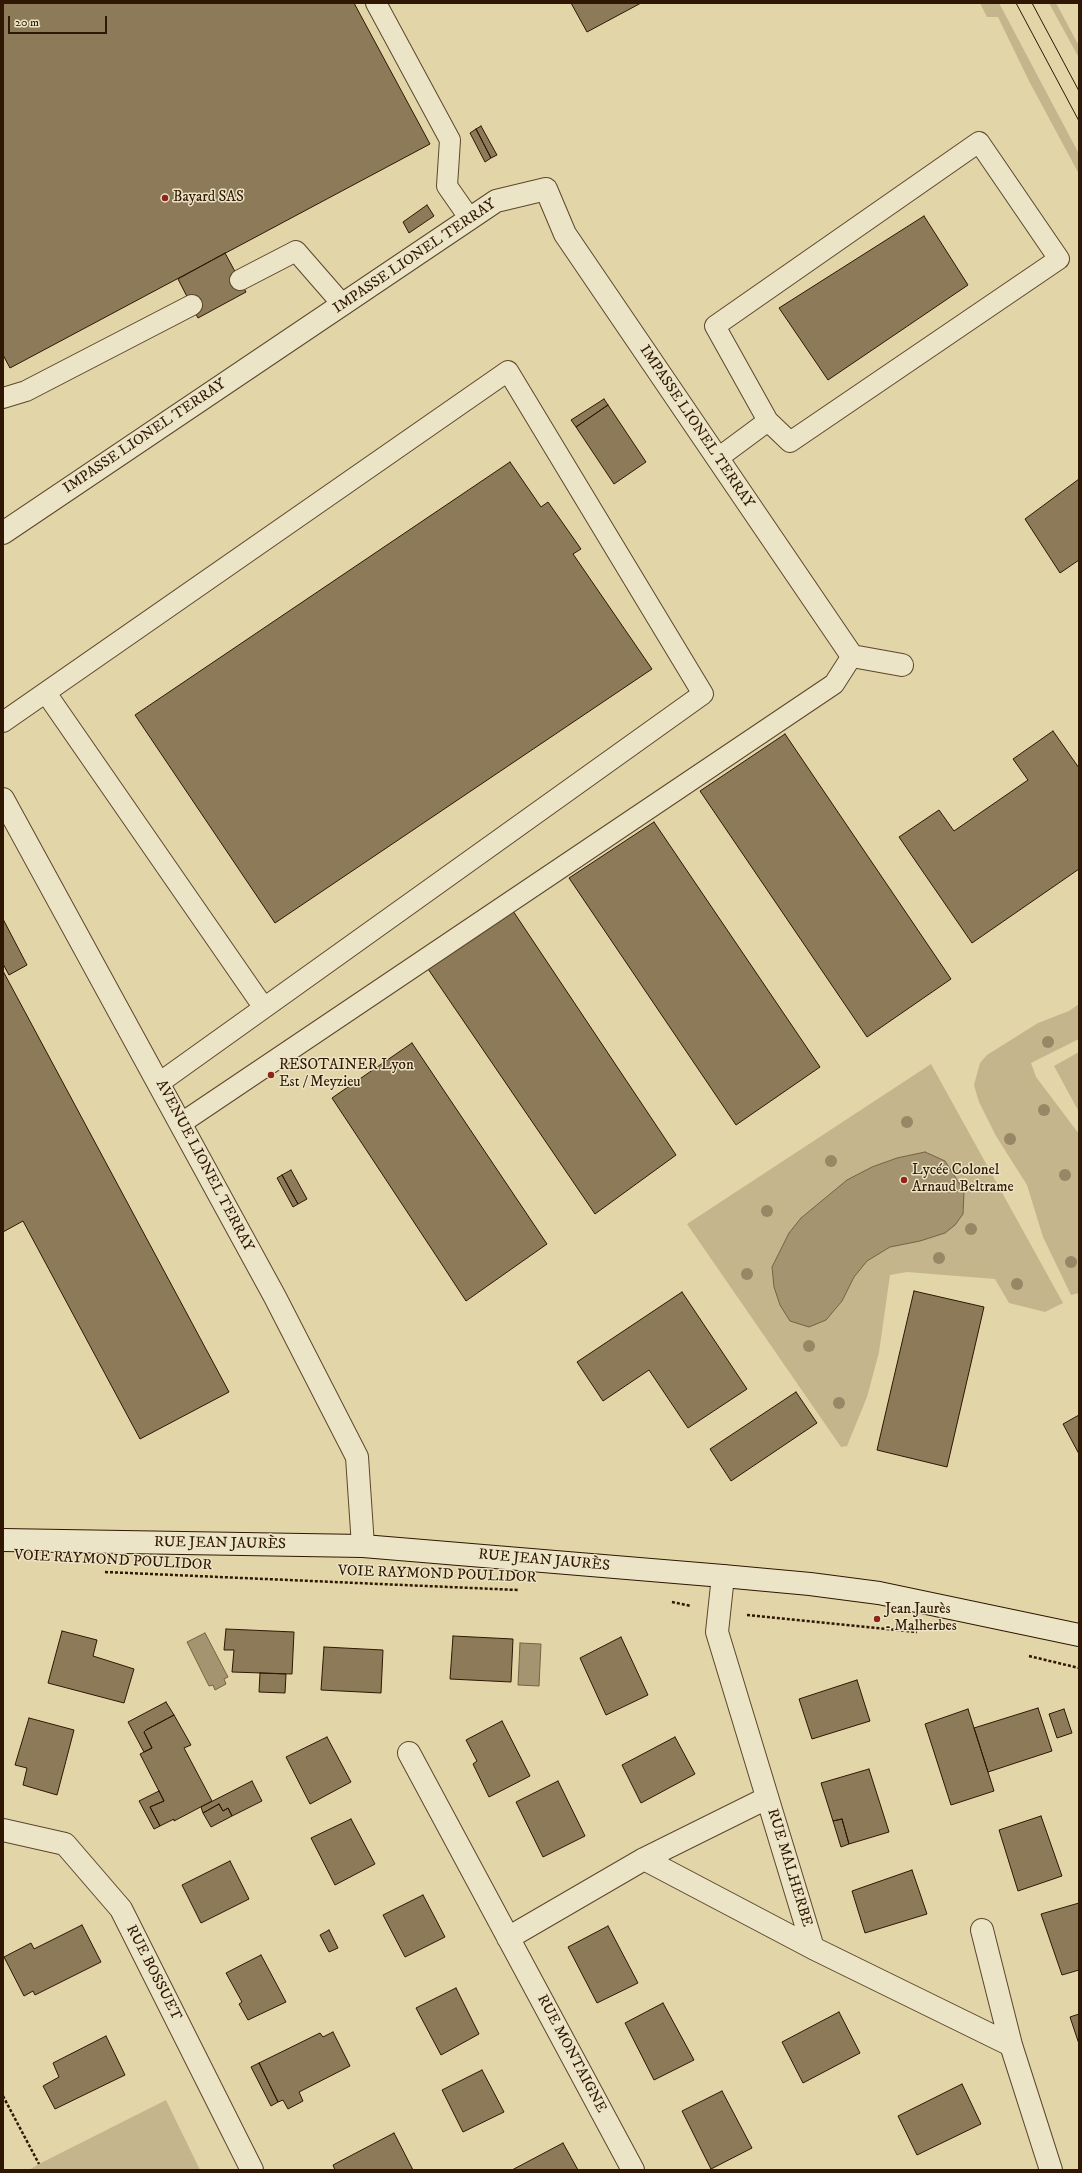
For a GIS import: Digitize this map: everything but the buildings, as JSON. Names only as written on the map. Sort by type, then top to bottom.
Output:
[{"type":"street","name":"IMPASSE LIONEL TERRAY","points":[[3,533],[496,201],[546,189],[565,234],[852,656]]},
{"type":"street","points":[[852,656],[902,665]]},
{"type":"street","name":"AVENUE LIONEL TERRAY","points":[[3,799],[275,1297],[357,1457],[363,1546]]},
{"type":"street","name":"RUE JEAN JAURÈS","points":[[3,1540],[363,1546],[723,1576],[810,1584],[879,1593],[1079,1635]]},
{"type":"street","name":"RUE MALHERBE","points":[[723,1576],[717,1632],[813,1948],[1011,2045]]},
{"type":"street","name":"RUE MONTAIGNE","points":[[409,1753],[633,2170]]},
{"type":"street","points":[[508,1938],[644,1859],[767,1798]]},
{"type":"street","name":"RUE BOSSUET","points":[[3,1830],[65,1844],[122,1909],[252,2170]]},
{"type":"street","points":[[644,1859],[813,1948]]},
{"type":"street","points":[[982,1930],[1011,2045],[1051,2170]]},
{"type":"lane","points":[[376,3],[450,140],[447,186],[470,219]]},
{"type":"lane","points":[[979,142],[1059,259],[790,442],[768,422],[715,326],[979,142]]},
{"type":"lane","points":[[240,280],[296,251],[343,305]]},
{"type":"lane","points":[[3,398],[26,391],[192,305]]},
{"type":"lane","points":[[3,722],[508,371],[704,694],[159,1083]]},
{"type":"lane","points":[[718,458],[768,422]]},
{"type":"lane","points":[[180,1124],[834,684],[852,656]]},
{"type":"lane","points":[[46,693],[264,1008]]},
{"type":"path","name":"VOIE RAYMOND POULIDOR","points":[[97,1572],[520,1590]]},
{"type":"path","points":[[666,1601],[719,1612],[924,1633]]},
{"type":"path","points":[[1025,1655],[1079,1668]]},
{"type":"path","points":[[3,2096],[39,2164]]},
{"type":"shaded area","points":[[980,3],[999,3],[1079,154],[1079,174],[1029,81],[998,17],[987,17]]},
{"type":"shaded area","points":[[1049,3],[1056,3],[1079,46],[1079,58]]},
{"type":"shaded area","points":[[1079,1004],[1079,1039],[1031,1063],[1036,1077],[1079,1134],[1079,1293],[1071,1295],[1043,1237],[1027,1185],[996,1136],[979,1102],[974,1085],[980,1063],[987,1055],[1038,1023],[1069,1011]]},
{"type":"shaded area","points":[[1079,1052],[1079,1112],[1054,1066]]},
{"type":"shaded area","points":[[931,1064],[1063,1303],[1045,1312],[1009,1303],[995,1279],[907,1272],[890,1275],[879,1352],[867,1397],[847,1446],[841,1447],[687,1224]]},
{"type":"shaded area","points":[[925,1152],[945,1161],[964,1191],[963,1214],[955,1225],[945,1233],[920,1241],[890,1247],[867,1261],[854,1277],[842,1301],[826,1320],[809,1327],[790,1321],[780,1305],[774,1287],[772,1267],[789,1233],[801,1218],[847,1180],[872,1167],[897,1158]]},
{"type":"shaded area","points":[[205,1633],[228,1677],[224,1679],[226,1684],[215,1690],[213,1685],[209,1686],[187,1642]]},
{"type":"shaded area","points":[[520,1643],[541,1644],[539,1686],[518,1685]]},
{"type":"shaded area","points":[[166,2100],[200,2170],[29,2170],[39,2164]]},
{"type":"tram line","points":[[1016,3],[1079,121]]},
{"type":"tram line","points":[[1032,3],[1079,91]]},
{"type":"place","name":"Bayard SAS","points":[[165,198]]},
{"type":"place","name":"RESOTAINER Lyon Est / Meyzieu","points":[[271,1075]]},
{"type":"place","name":"Lycée Colonel Arnaud Beltrame","points":[[904,1180]]},
{"type":"place","name":"Jean Jaurès - Malherbes","points":[[877,1619]]}]
